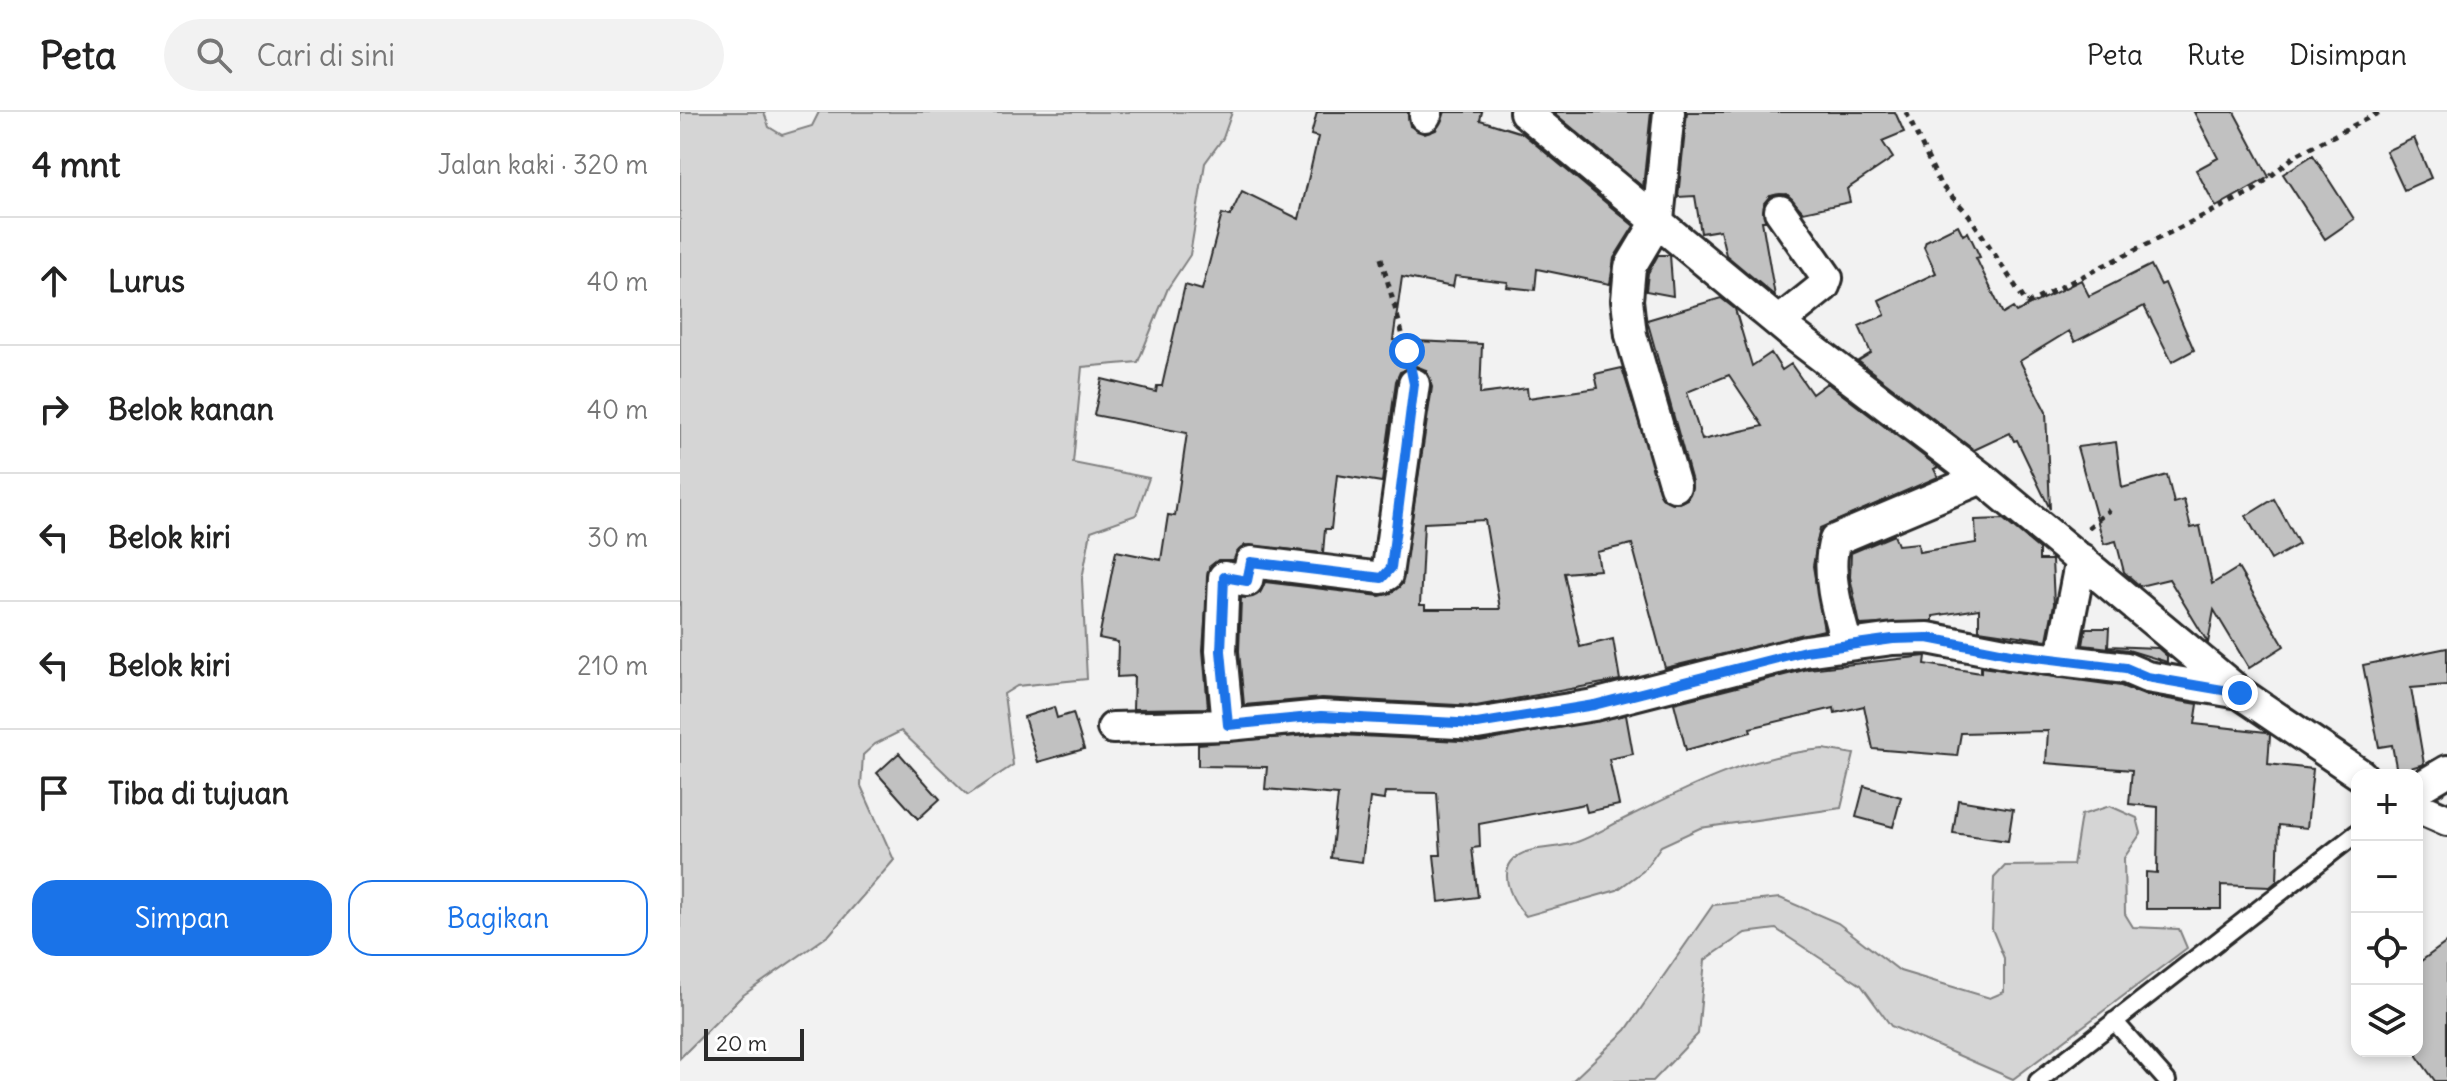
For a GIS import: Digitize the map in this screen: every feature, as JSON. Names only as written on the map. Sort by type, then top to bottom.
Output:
[{"type":"street","points":[[1525,112],[1779,322],[1982,478],[2240,693],[2352,769]]},
{"type":"street","points":[[1669,112],[1658,220],[1630,267],[1627,300],[1631,335],[1675,486]]},
{"type":"street","points":[[1779,322],[1824,286],[1827,278],[1780,211]]},
{"type":"street","points":[[1228,725],[1221,651],[1224,577],[1247,581],[1251,562],[1382,578],[1387,575],[1391,568],[1414,384]]},
{"type":"street","points":[[1847,645],[1838,616],[1831,553],[1835,540],[1982,478]]},
{"type":"street","points":[[2061,661],[2081,559]]},
{"type":"street","points":[[1113,728],[1228,725],[1321,716],[1477,724],[1594,705],[1805,651],[1928,638],[2061,661],[2126,668],[2147,677],[2240,693]]},
{"type":"street","points":[[2423,785],[2447,771]]},
{"type":"street","points":[[2423,810],[2447,820]]},
{"type":"lane","points":[[2038,1081],[2351,838]]},
{"type":"lane","points":[[2114,1021],[2167,1081]]},
{"type":"path","points":[[1906,112],[1940,184],[1969,215],[2027,304],[2253,191],[2296,155],[2380,112]]},
{"type":"path","points":[[1381,258],[1400,315],[1414,384]]},
{"type":"shaded area","points":[[680,112],[764,112],[769,127],[782,135],[812,126],[819,112],[1232,112],[1223,138],[1205,163],[1190,255],[1168,288],[1138,362],[1082,367],[1073,463],[1149,478],[1136,515],[1091,531],[1082,579],[1087,679],[1017,686],[1004,694],[1013,765],[968,795],[901,731],[875,744],[863,755],[861,786],[894,860],[829,935],[742,996],[680,1058]]},
{"type":"shaded area","points":[[1823,749],[1854,754],[1841,808],[1700,828],[1661,846],[1643,871],[1617,890],[1526,916],[1513,898],[1507,875],[1508,867],[1517,856],[1579,841],[1725,773],[1772,758]]},
{"type":"shaded area","points":[[2110,806],[2137,818],[2141,833],[2124,858],[2125,914],[2133,927],[2179,929],[2187,948],[2013,1079],[1891,1026],[1861,985],[1776,929],[1745,933],[1705,960],[1698,1034],[1653,1081],[1572,1081],[1626,1030],[1713,905],[1780,898],[1838,923],[1900,971],[1990,998],[2004,992],[2004,958],[1992,929],[1994,878],[2005,866],[2073,865],[2081,815]]},
{"type":"building","points":[[1317,112],[1408,112],[1410,126],[1425,134],[1436,130],[1445,112],[1482,112],[1480,120],[1522,133],[1634,226],[1614,258],[1610,284],[1537,269],[1535,290],[1507,287],[1508,282],[1455,276],[1453,287],[1402,277],[1393,340],[1482,344],[1480,394],[1527,388],[1528,398],[1598,388],[1595,374],[1622,368],[1663,499],[1679,503],[1687,499],[1692,482],[1647,320],[1721,298],[1735,309],[1752,366],[1771,353],[1782,370],[1791,364],[1812,394],[1827,383],[1938,467],[1934,469],[1938,477],[1820,528],[1813,566],[1824,630],[1665,668],[1632,544],[1597,552],[1600,570],[1564,573],[1580,647],[1613,639],[1620,680],[1476,706],[1322,698],[1244,705],[1239,651],[1241,598],[1260,593],[1265,582],[1380,596],[1391,593],[1402,584],[1432,387],[1426,370],[1416,366],[1400,372],[1396,381],[1382,482],[1337,475],[1331,529],[1325,529],[1323,553],[1245,545],[1233,560],[1218,560],[1209,567],[1203,650],[1208,708],[1133,709],[1134,676],[1117,677],[1118,642],[1099,638],[1116,551],[1161,560],[1168,515],[1175,516],[1187,433],[1094,415],[1102,379],[1156,392],[1157,386],[1162,386],[1185,285],[1202,290],[1222,214],[1230,216],[1242,191],[1299,219],[1318,137],[1311,135]],"holes":[[[1729,375],[1763,426],[1702,440],[1687,392]],[[1485,520],[1500,609],[1425,609],[1425,605],[1420,605],[1424,523]]]},
{"type":"building","points":[[1553,112],[1651,112],[1643,187]]},
{"type":"building","points":[[1687,112],[1895,112],[1904,132],[1882,141],[1893,158],[1847,189],[1850,202],[1803,212],[1787,194],[1770,196],[1764,203],[1765,221],[1762,221],[1775,296],[1726,255],[1720,230],[1701,233],[1695,196],[1678,197]]},
{"type":"building","points":[[2194,112],[2234,112],[2269,177],[2216,207],[2196,170],[2218,158]]},
{"type":"building","points":[[2414,138],[2431,178],[2404,190],[2386,151]]},
{"type":"building","points":[[2313,155],[2354,219],[2325,239],[2283,174]]},
{"type":"building","points":[[1958,225],[1963,235],[1968,232],[1980,257],[1976,258],[2003,314],[2013,308],[2016,312],[2081,280],[2089,296],[2151,265],[2161,285],[2165,283],[2194,350],[2172,362],[2144,306],[2075,342],[2069,331],[2020,361],[2046,412],[2050,509],[2017,440],[2014,441],[2010,433],[1974,450],[1858,361],[1871,353],[1859,326],[1885,315],[1879,300],[1936,273],[1924,247],[1926,241]]},
{"type":"building","points":[[1658,255],[1670,255],[1673,296],[1646,291],[1648,273]]},
{"type":"building","points":[[2116,442],[2122,488],[2167,475],[2174,503],[2184,500],[2191,528],[2200,526],[2212,584],[2238,568],[2284,646],[2249,668],[2214,610],[2208,643],[2169,579],[2140,586],[2124,572],[2116,541],[2104,544],[2077,447]]},
{"type":"building","points":[[2274,499],[2299,544],[2271,560],[2246,516]]},
{"type":"building","points":[[2003,519],[2039,549],[2039,560],[2052,560],[2054,604],[2047,640],[1979,630],[1979,609],[1933,616],[1933,621],[1860,625],[1850,577],[1851,553],[1894,535],[1898,545],[1918,543],[1919,552],[1976,543],[1975,520]]},
{"type":"building","points":[[2086,628],[2109,628],[2108,646],[2158,648],[2167,656],[2167,662],[2128,650],[2083,645]]},
{"type":"building","points":[[2447,648],[2447,685],[2411,688],[2424,764],[2396,769],[2392,745],[2379,747],[2363,665]]},
{"type":"building","points":[[1926,656],[1925,664],[1981,673],[1981,667],[2121,686],[2144,695],[2198,704],[2195,724],[2266,732],[2270,735],[2268,764],[2313,769],[2307,828],[2279,825],[2277,881],[2270,887],[2221,885],[2221,909],[2146,909],[2146,872],[2157,873],[2158,807],[2129,804],[2132,770],[2046,763],[2048,731],[1961,733],[1957,756],[1873,749],[1864,706],[1835,713],[1834,708],[1750,728],[1751,732],[1686,750],[1674,703],[1808,669]]},
{"type":"building","points":[[1054,707],[1057,718],[1073,713],[1084,749],[1038,762],[1024,717]]},
{"type":"building","points":[[1626,715],[1633,754],[1609,759],[1619,805],[1587,812],[1585,804],[1479,824],[1480,847],[1472,848],[1478,897],[1439,902],[1434,855],[1441,855],[1437,793],[1385,792],[1384,800],[1370,798],[1362,862],[1331,858],[1338,795],[1265,789],[1267,767],[1198,766],[1198,744],[1321,734],[1480,742]]},
{"type":"building","points":[[899,753],[940,799],[918,819],[877,773]]},
{"type":"building","points":[[1864,786],[1901,797],[1893,827],[1856,817]]},
{"type":"building","points":[[1958,800],[2013,809],[2008,841],[1953,833]]},
{"type":"building","points":[[2447,942],[2447,1081],[2435,1081],[2418,1057],[2423,1057],[2423,960]]},
{"type":"route","points":[[1407,351],[1414,384],[1391,568],[1382,578],[1251,562],[1247,581],[1224,577],[1221,651],[1228,725],[1321,716],[1477,724],[1594,705],[1805,651],[1893,639],[1928,638],[2010,654],[2126,668],[2140,676],[2240,693]]}]
